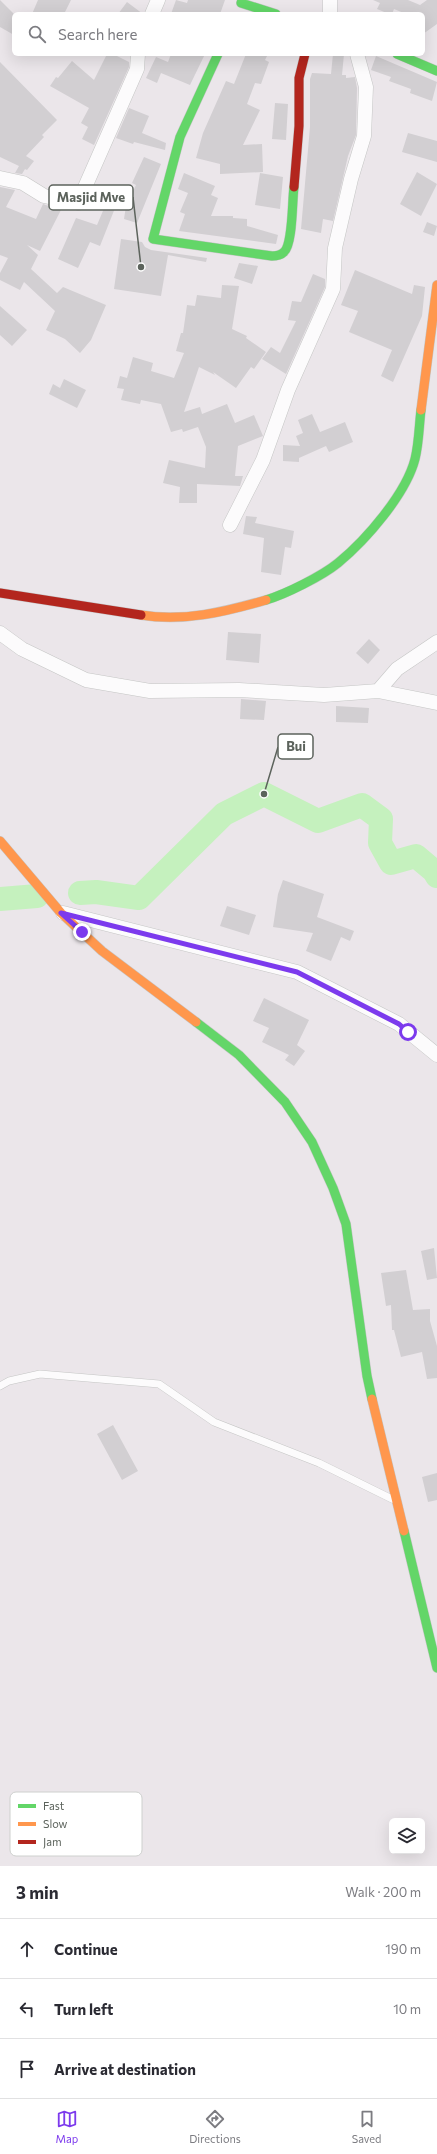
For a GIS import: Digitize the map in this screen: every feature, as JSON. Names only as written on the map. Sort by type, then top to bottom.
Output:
[{"type":"main road","points":[[240,6],[267,12]]},
{"type":"main road","points":[[217,56],[180,137],[153,239],[280,256],[285,252],[289,238],[299,126],[299,78],[304,56]]},
{"type":"main road","points":[[402,56],[437,71]]},
{"type":"main road","points":[[0,593],[161,618],[196,617],[232,610],[283,595],[338,563],[380,522],[404,486],[415,459],[437,285]]},
{"type":"main road","points":[[0,841],[61,913],[102,951],[239,1056],[284,1102],[312,1142],[333,1188],[346,1224],[367,1376],[437,1668]]},
{"type":"street","points":[[153,12],[158,0]]},
{"type":"street","points":[[330,0],[330,12]]},
{"type":"street","points":[[0,178],[23,183],[44,196],[78,203],[137,69],[138,56]]},
{"type":"street","points":[[230,525],[263,460],[288,390],[333,289],[336,241],[351,179],[364,136],[366,87],[358,56]]},
{"type":"street","points":[[0,633],[22,649],[86,680],[150,691],[239,690],[324,695],[378,691],[437,703]]},
{"type":"street","points":[[378,691],[396,669],[437,642]]},
{"type":"street","points":[[61,913],[297,972],[399,1024],[437,1055]]},
{"type":"lane","points":[[0,1386],[9,1381],[40,1374],[159,1384],[214,1422],[319,1463],[398,1501]]},
{"type":"building","points":[[0,0],[12,12],[12,34],[0,27]]},
{"type":"building","points":[[38,0],[71,0],[65,12],[33,12]]},
{"type":"building","points":[[176,0],[187,3],[188,0],[225,0],[221,12],[172,12]]},
{"type":"building","points":[[373,0],[408,0],[420,5],[427,0],[437,0],[437,24],[425,33],[425,12],[401,12],[394,9],[393,12],[384,12],[377,9],[380,3]]},
{"type":"building","points":[[127,2],[140,12],[120,12]]},
{"type":"building","points":[[106,56],[117,56],[129,62],[129,67],[94,145],[82,139],[88,127],[81,123],[89,108],[50,86],[56,77],[58,78],[72,61],[94,80]]},
{"type":"building","points":[[170,56],[204,56],[190,85],[161,73],[157,83],[146,78],[156,57],[168,62]]},
{"type":"building","points":[[245,56],[267,56],[265,60],[269,62],[261,84],[255,83],[247,104],[260,110],[243,145],[262,144],[263,172],[220,174],[220,164],[196,158],[203,133],[226,81],[234,84]]},
{"type":"building","points":[[333,56],[344,56],[342,75],[346,75],[346,78],[355,77],[357,88],[356,135],[348,156],[333,221],[323,219],[321,233],[301,229],[310,127],[310,79],[312,73],[331,74]]},
{"type":"building","points":[[376,56],[437,82],[432,101],[410,93],[411,89],[389,81],[391,77],[371,70]]},
{"type":"building","points":[[0,62],[57,120],[42,135],[44,137],[26,156],[34,161],[22,174],[15,173],[19,166],[0,157]]},
{"type":"building","points":[[275,103],[288,104],[286,140],[272,139]]},
{"type":"building","points":[[129,108],[149,116],[142,133],[166,143],[165,150],[134,142],[133,144],[116,138]]},
{"type":"building","points":[[408,133],[437,141],[437,162],[402,152]]},
{"type":"building","points":[[144,157],[161,164],[137,223],[124,219],[126,206],[136,185],[132,183]]},
{"type":"building","points":[[417,172],[437,184],[421,216],[400,204]]},
{"type":"building","points":[[184,173],[215,186],[211,195],[218,198],[211,216],[233,216],[233,218],[247,219],[247,226],[278,235],[276,244],[179,231],[185,214],[180,212],[188,193],[178,189]]},
{"type":"building","points":[[260,173],[283,177],[280,209],[255,205]]},
{"type":"building","points":[[0,187],[15,190],[6,207],[36,219],[43,204],[61,210],[40,251],[27,245],[38,255],[31,269],[57,293],[63,287],[106,305],[91,340],[80,353],[65,339],[46,330],[55,311],[24,282],[20,290],[0,280],[0,273],[8,258],[0,255]]},
{"type":"building","points":[[108,199],[117,203],[100,246],[90,242],[78,268],[58,259],[76,218],[97,225]]},
{"type":"building","points":[[427,222],[437,226],[434,236],[423,232]]},
{"type":"building","points":[[121,239],[142,242],[145,247],[151,250],[207,258],[206,262],[168,255],[161,296],[114,289]]},
{"type":"building","points":[[239,263],[258,266],[252,284],[234,278]]},
{"type":"building","points":[[355,270],[412,294],[414,285],[425,287],[422,316],[393,382],[381,376],[392,350],[349,332],[358,311],[341,305]]},
{"type":"building","points":[[313,274],[325,279],[325,287],[286,374],[262,359],[271,347],[280,353],[296,321],[288,320],[292,301],[301,302]]},
{"type":"building","points":[[222,285],[239,286],[232,329],[247,336],[246,338],[266,352],[254,369],[251,367],[236,388],[213,372],[215,375],[199,367],[184,412],[200,407],[202,414],[227,404],[235,423],[254,415],[263,436],[238,446],[235,476],[243,476],[240,486],[197,484],[197,503],[179,503],[180,487],[163,483],[169,460],[205,468],[206,447],[198,427],[183,432],[182,429],[171,432],[161,404],[141,400],[140,404],[121,400],[124,389],[117,388],[120,376],[127,378],[133,357],[153,363],[151,371],[174,378],[184,353],[176,351],[181,333],[183,333],[187,305],[195,306],[197,295],[221,298]]},
{"type":"building","points":[[0,306],[27,330],[12,346],[0,335]]},
{"type":"building","points":[[64,379],[86,390],[77,408],[49,394],[53,384],[60,388]]},
{"type":"building","points":[[312,414],[320,432],[345,422],[353,442],[329,452],[326,446],[299,458],[299,462],[283,461],[283,445],[300,446],[296,436],[303,433],[298,420]]},
{"type":"building","points":[[246,516],[257,517],[255,523],[294,531],[291,548],[285,547],[281,575],[261,572],[264,538],[243,534]]},
{"type":"building","points":[[228,632],[261,634],[259,663],[226,660]]},
{"type":"building","points":[[369,639],[380,650],[368,664],[356,653]]},
{"type":"building","points":[[241,699],[266,701],[264,720],[240,719]]},
{"type":"building","points":[[336,706],[369,708],[368,723],[336,722]]},
{"type":"building","points":[[283,880],[324,894],[317,917],[354,931],[350,941],[341,937],[331,961],[306,951],[313,933],[273,927],[278,894]]},
{"type":"building","points":[[227,906],[256,915],[249,935],[220,926]]},
{"type":"building","points":[[264,998],[309,1020],[297,1045],[305,1051],[294,1066],[285,1060],[289,1055],[262,1042],[269,1028],[253,1021]]},
{"type":"building","points":[[434,1248],[437,1278],[427,1280],[421,1251]]},
{"type":"building","points":[[406,1270],[413,1310],[430,1309],[430,1321],[437,1346],[437,1378],[427,1379],[422,1352],[401,1357],[394,1330],[392,1330],[391,1305],[386,1306],[381,1273]]},
{"type":"building","points":[[113,1425],[138,1471],[122,1480],[97,1434]]},
{"type":"building","points":[[437,1473],[437,1500],[428,1502],[422,1477]]},
{"type":"waterway","points":[[80,893],[96,892],[139,898],[224,814],[264,794],[318,821],[362,805],[381,819],[380,843],[391,863],[416,856],[434,871],[437,876]]},
{"type":"waterway","points":[[0,899],[37,896]]},
{"type":"traffic: fast","points":[[242,0],[241,3],[270,12]]},
{"type":"traffic: fast","points":[[217,56],[180,137],[153,239],[272,256],[280,255],[287,247],[291,232],[294,187]]},
{"type":"traffic: fast","points":[[402,56],[437,71]]},
{"type":"traffic: fast","points":[[266,600],[304,584],[331,568],[361,542],[384,516],[403,487],[415,459],[421,410]]},
{"type":"traffic: fast","points":[[196,1022],[239,1055],[285,1102],[312,1142],[333,1188],[346,1224],[367,1376],[372,1399]]},
{"type":"traffic: fast","points":[[404,1531],[437,1668]]},
{"type":"traffic: slow","points":[[421,410],[437,285]]},
{"type":"traffic: slow","points":[[141,615],[157,617],[204,615],[266,600]]},
{"type":"traffic: slow","points":[[0,841],[61,913],[102,951],[196,1022]]},
{"type":"traffic: slow","points":[[372,1399],[404,1531]]},
{"type":"traffic: jam","points":[[294,187],[299,126],[299,78],[304,56]]},
{"type":"traffic: jam","points":[[0,593],[141,615]]},
{"type":"place","name":"Masjid Mve","points":[[141,267]]},
{"type":"place","name":"Bui","points":[[264,794]]},
{"type":"route","points":[[82,932],[61,913],[297,972],[399,1024],[408,1032]]}]
